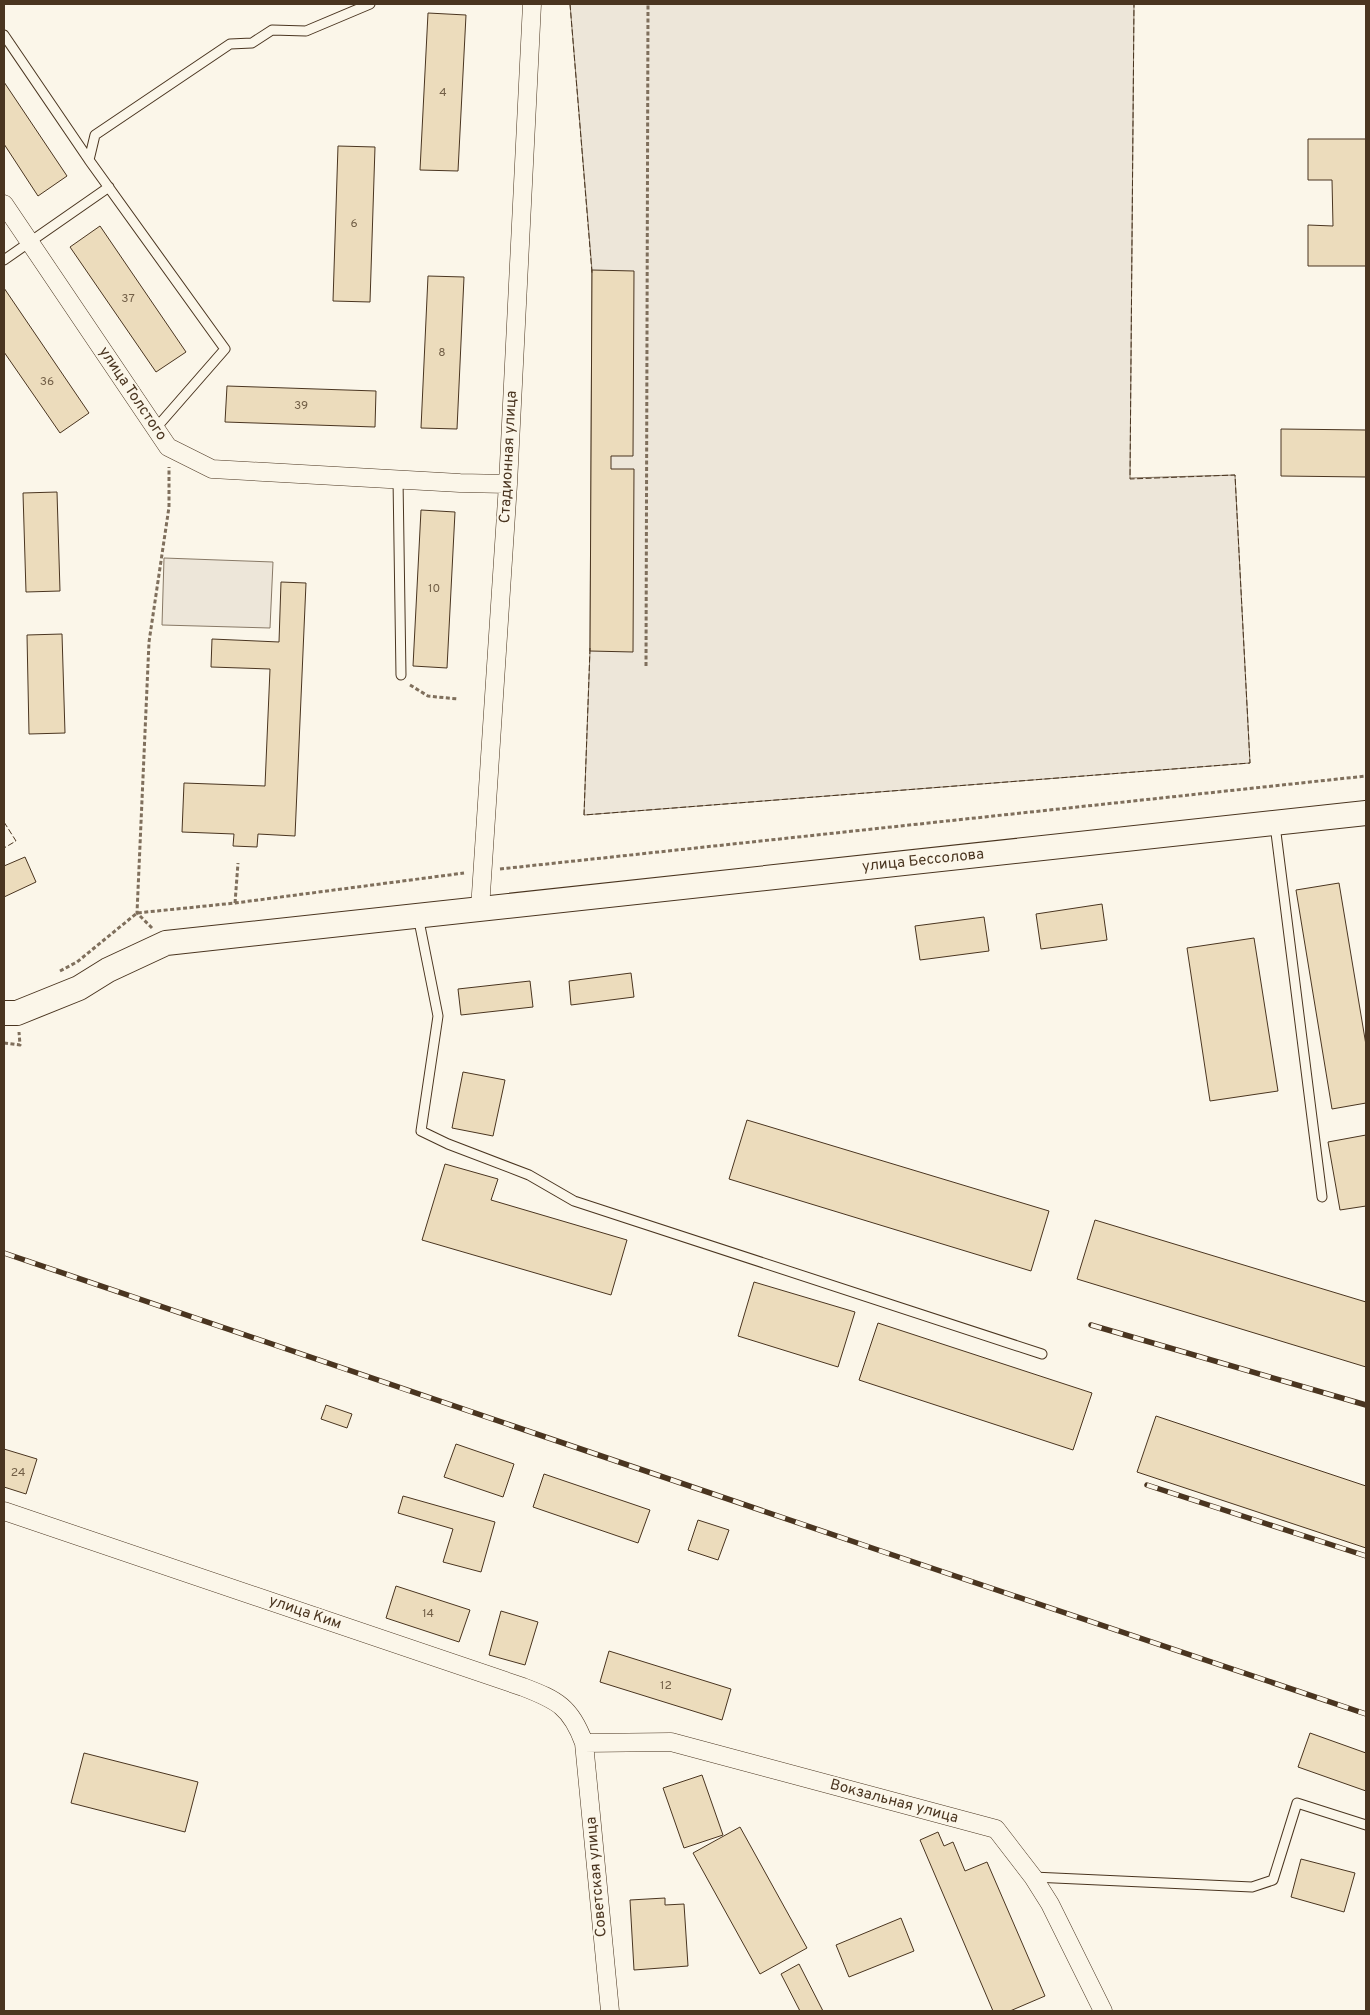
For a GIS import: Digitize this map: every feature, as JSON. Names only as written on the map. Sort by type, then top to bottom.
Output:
[{"type":"main road","name":"улица Бессолова","points":[[4,1013],[17,1013],[79,988],[108,970],[166,943],[1366,813]]},
{"type":"street","name":"Стадионная улица","points":[[480,909],[508,484],[532,4]]},
{"type":"street","name":"улица Толстого","points":[[4,204],[168,447],[212,469],[508,484]]},
{"type":"street","name":"улица Ким","points":[[4,1511],[548,1696],[572,1717],[577,1724],[584,1743]]},
{"type":"street","name":"Вокзальная улица","points":[[584,1743],[671,1742],[996,1829],[1034,1878],[1050,1904],[1103,2011]]},
{"type":"street","name":"Советская улица","points":[[584,1743],[610,2011]]},
{"type":"lane","points":[[89,160],[95,135],[230,44],[252,43],[272,30],[306,31],[370,4]]},
{"type":"lane","points":[[4,34],[89,160],[225,349],[156,428]]},
{"type":"lane","points":[[4,260],[109,188]]},
{"type":"lane","points":[[398,479],[402,675]]},
{"type":"lane","points":[[1275,823],[1322,1197]]},
{"type":"lane","points":[[418,916],[438,1016],[421,1131],[448,1144],[529,1175],[574,1201],[1042,1354]]},
{"type":"lane","points":[[1034,1878],[1252,1887],[1273,1880],[1297,1803],[1366,1825]]},
{"type":"path","points":[[646,666],[648,4]]},
{"type":"path","points":[[166,943],[137,913],[149,642],[169,508],[168,447]]},
{"type":"path","points":[[402,675],[411,686],[428,696],[458,699]]},
{"type":"path","points":[[54,974],[77,962],[137,913],[482,871],[1366,776]]},
{"type":"path","points":[[235,902],[238,863]]},
{"type":"shaded area","points":[[570,4],[1134,4],[1130,478],[1235,475],[1250,763],[584,815],[590,651],[592,270]]},
{"type":"shaded area","points":[[164,558],[273,562],[270,628],[162,625]]},
{"type":"building","points":[[428,13],[466,15],[458,171],[420,170]]},
{"type":"building","points":[[4,82],[67,176],[38,196],[4,144]]},
{"type":"building","points":[[1308,139],[1366,139],[1366,266],[1308,266],[1308,225],[1333,226],[1332,180],[1308,180]]},
{"type":"building","points":[[338,146],[375,147],[370,302],[333,301]]},
{"type":"building","points":[[100,226],[186,352],[156,372],[70,247]]},
{"type":"building","points":[[592,270],[634,271],[633,456],[611,456],[611,469],[634,469],[633,652],[590,651]]},
{"type":"building","points":[[428,276],[464,277],[457,429],[421,428]]},
{"type":"building","points":[[4,288],[89,413],[60,433],[4,352]]},
{"type":"building","points":[[227,386],[376,391],[375,427],[225,422]]},
{"type":"building","points":[[1281,429],[1366,430],[1366,477],[1281,476]]},
{"type":"building","points":[[57,492],[60,591],[26,592],[23,493]]},
{"type":"building","points":[[421,510],[455,512],[447,668],[413,666]]},
{"type":"building","points":[[281,582],[306,583],[295,836],[258,834],[257,847],[233,846],[234,834],[182,832],[184,783],[265,786],[270,669],[211,667],[212,639],[279,642]]},
{"type":"building","points":[[62,634],[65,733],[29,734],[27,635]]},
{"type":"building","points":[[25,857],[36,882],[4,897],[4,866]]},
{"type":"building","points":[[1339,883],[1366,1045],[1366,1103],[1332,1109],[1296,890]]},
{"type":"building","points":[[1102,904],[1107,940],[1041,949],[1036,914]]},
{"type":"building","points":[[984,917],[989,951],[920,960],[915,926]]},
{"type":"building","points":[[1254,938],[1278,1091],[1210,1101],[1187,948]]},
{"type":"building","points":[[631,973],[634,997],[571,1005],[569,981]]},
{"type":"building","points":[[530,981],[533,1007],[461,1015],[458,989]]},
{"type":"building","points":[[463,1072],[505,1080],[493,1136],[452,1128]]},
{"type":"building","points":[[747,1120],[1049,1211],[1031,1271],[729,1179]]},
{"type":"building","points":[[1366,1135],[1366,1206],[1340,1210],[1328,1142]]},
{"type":"building","points":[[445,1164],[498,1179],[491,1200],[627,1240],[611,1295],[422,1240]]},
{"type":"building","points":[[1095,1220],[1366,1302],[1366,1367],[1077,1279]]},
{"type":"building","points":[[754,1282],[855,1312],[838,1367],[738,1336]]},
{"type":"building","points":[[878,1323],[1092,1393],[1073,1450],[859,1380]]},
{"type":"building","points":[[326,1405],[352,1414],[347,1428],[321,1419]]},
{"type":"building","points":[[1156,1416],[1366,1486],[1366,1548],[1137,1472]]},
{"type":"building","points":[[456,1444],[514,1464],[503,1497],[444,1477]]},
{"type":"building","points":[[4,1449],[37,1459],[26,1494],[4,1487]]},
{"type":"building","points":[[544,1474],[650,1510],[638,1543],[533,1507]]},
{"type":"building","points":[[403,1496],[495,1522],[481,1572],[443,1562],[453,1529],[398,1513]]},
{"type":"building","points":[[698,1520],[729,1530],[718,1560],[688,1550]]},
{"type":"building","points":[[396,1586],[470,1610],[459,1642],[386,1618]]},
{"type":"building","points":[[501,1611],[538,1622],[525,1665],[489,1655]]},
{"type":"building","points":[[609,1651],[731,1689],[722,1720],[600,1682]]},
{"type":"building","points":[[1310,1733],[1366,1753],[1366,1791],[1298,1767]]},
{"type":"building","points":[[84,1753],[198,1782],[185,1832],[71,1803]]},
{"type":"building","points":[[702,1775],[723,1835],[684,1848],[663,1788]]},
{"type":"building","points":[[740,1827],[807,1948],[760,1974],[693,1853]]},
{"type":"building","points":[[938,1832],[944,1846],[953,1842],[965,1871],[987,1862],[1045,1996],[1010,2011],[993,2011],[920,1840]]},
{"type":"building","points":[[1301,1859],[1355,1873],[1344,1912],[1291,1897]]},
{"type":"building","points":[[665,1898],[665,1905],[684,1904],[688,1966],[634,1970],[630,1900]]},
{"type":"building","points":[[901,1918],[914,1951],[849,1977],[836,1945]]},
{"type":"building","points":[[799,1964],[823,2011],[800,2011],[781,1974]]},
{"type":"railway","points":[[4,1253],[1366,1714]]},
{"type":"railway","points":[[1091,1325],[1366,1405]]},
{"type":"railway","points":[[1147,1485],[1366,1556]]},
{"type":"fence","points":[[570,4],[592,273]]},
{"type":"fence","points":[[590,648],[584,815],[1250,763],[1235,475],[1130,479],[1134,4]]},
{"type":"fence","points":[[4,822],[16,841],[4,848]]}]
